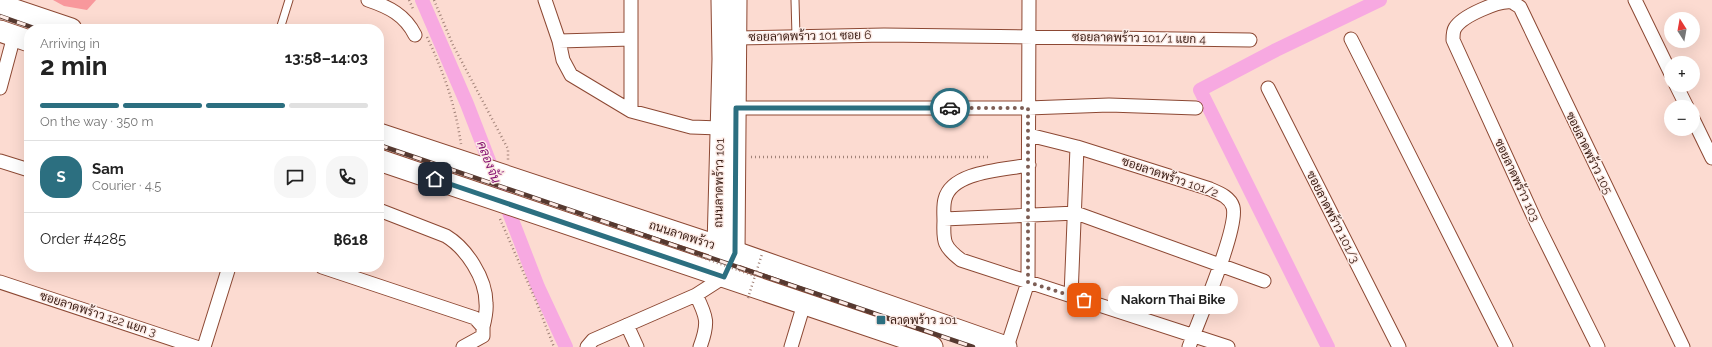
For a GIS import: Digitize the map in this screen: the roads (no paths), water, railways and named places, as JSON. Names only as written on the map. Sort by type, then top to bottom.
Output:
[{"type":"main road","points":[[0,5],[26,6],[61,24]]},
{"type":"main road","name":"ถนนลาดพร้าว","points":[[384,136],[726,250],[1006,347]]},
{"type":"main road","points":[[384,162],[932,347]]},
{"type":"street","points":[[368,0],[385,5],[397,12],[421,35]]},
{"type":"street","points":[[545,0],[559,41],[563,60],[571,75],[631,111],[691,127],[720,128]]},
{"type":"street","points":[[631,0],[631,111]]},
{"type":"street","name":"ถนนลาดพร้าว 101","points":[[721,0],[720,128],[726,250]]},
{"type":"street","name":"ถนนลาดพร้าว 101","points":[[724,277],[736,157],[737,0]]},
{"type":"street","points":[[1006,347],[1028,282],[1029,0]]},
{"type":"street","points":[[1635,0],[1664,60]]},
{"type":"street","name":"ซอยลาดพร้าว 105","points":[[1470,14],[1503,2],[1512,2],[1520,7],[1683,347]]},
{"type":"street","name":"ซอยลาดพร้าว 103","points":[[1470,14],[1455,27],[1453,40],[1457,51],[1536,222],[1598,347]]},
{"type":"street","name":"ซอยลาดพร้าว 101 ซอย 6","points":[[737,38],[884,35],[1029,36]]},
{"type":"street","points":[[0,88],[14,36]]},
{"type":"street","name":"ซอยลาดพร้าว 101/1 แยก 4","points":[[1029,36],[1250,40]]},
{"type":"street","points":[[559,41],[631,39]]},
{"type":"street","points":[[1351,39],[1506,347]]},
{"type":"street","name":"ซอยลาดพร้าว 101/3","points":[[1268,88],[1399,347]]},
{"type":"street","points":[[736,108],[1028,108],[1109,105],[1196,108]]},
{"type":"street","points":[[1700,133],[1712,158]]},
{"type":"street","name":"ซอยลาดพร้าว 101/2","points":[[1028,135],[1077,147],[1210,189],[1226,196],[1233,206],[1235,216],[1220,265],[1191,341]]},
{"type":"street","points":[[1071,296],[1076,213],[1077,147]]},
{"type":"street","points":[[0,161],[24,168]]},
{"type":"street","points":[[1029,165],[968,176],[950,188],[944,200],[943,236],[945,244],[961,260],[1071,296],[1191,341],[1228,347]]},
{"type":"street","points":[[384,212],[446,236],[455,241],[465,253],[478,274],[487,301],[479,322],[483,336],[463,347]]},
{"type":"street","points":[[944,219],[1076,213],[1264,281]]},
{"type":"street","points":[[204,347],[228,272]]},
{"type":"street","points":[[344,272],[479,322]]},
{"type":"street","points":[[587,347],[593,340],[696,295],[724,277]]},
{"type":"street","name":"ซอยลาดพร้าว 122 แยก 3","points":[[0,282],[196,347]]},
{"type":"street","points":[[696,295],[704,312],[707,326],[700,347]]},
{"type":"street","points":[[791,347],[804,304]]},
{"type":"street","points":[[627,325],[637,347]]},
{"type":"lane","points":[[282,24],[289,0]]},
{"type":"lane","points":[[795,0],[796,36]]},
{"type":"waterway","name":"คลองจั่น","points":[[422,0],[467,104],[538,287],[566,347]]},
{"type":"waterway","points":[[1328,347],[1200,90],[1276,50],[1380,0]]},
{"type":"railway","points":[[0,16],[24,24]]},
{"type":"railway","points":[[384,147],[973,347]]},
{"type":"place","name":"Nakorn Thai Bike","points":[[1084,300]]},
{"type":"place","name":"ลาดพร้าว 101","points":[[881,320]]}]
